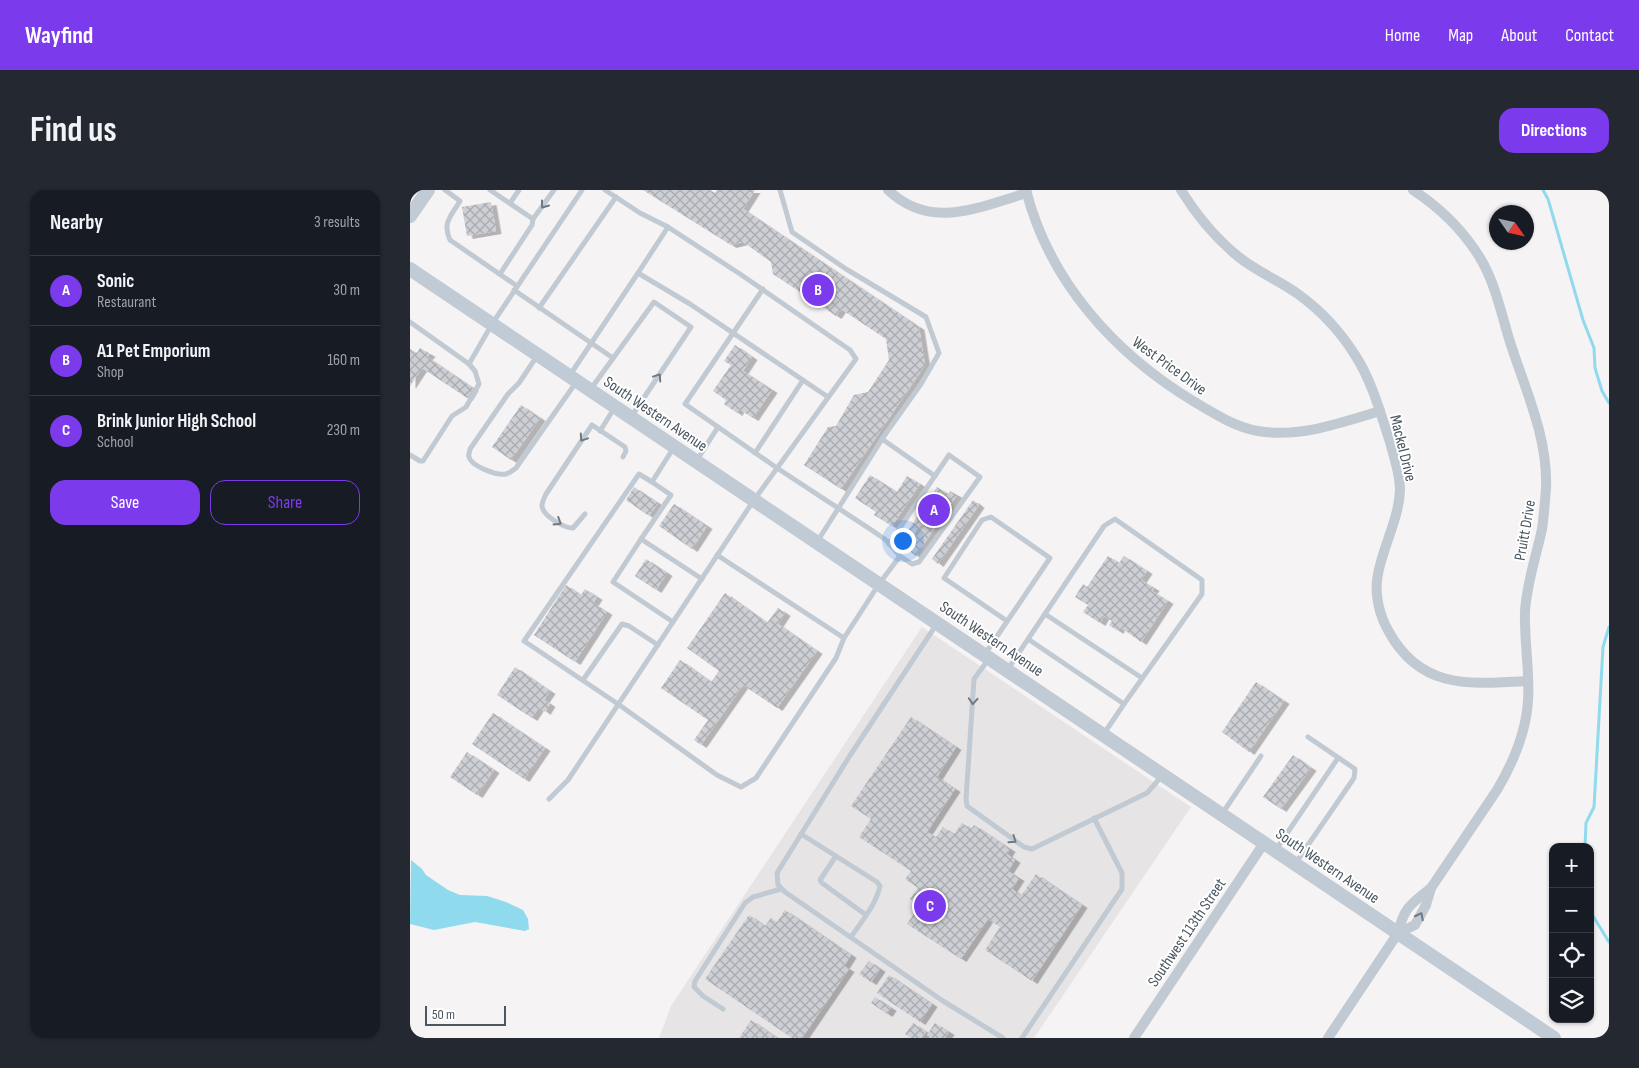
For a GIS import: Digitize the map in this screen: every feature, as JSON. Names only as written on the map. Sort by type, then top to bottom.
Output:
[{"type":"main road","points":[[410,216],[424,191]]},
{"type":"main road","name":"South Western Avenue","points":[[410,269],[1554,1038]]},
{"type":"street","points":[[888,190],[910,206],[922,211],[949,214],[1026,191]]},
{"type":"street","name":"Mackel Drive","points":[[1181,190],[1200,218],[1222,243],[1242,260],[1298,294],[1337,330],[1367,376],[1396,463],[1400,491],[1396,513],[1378,574],[1377,596],[1384,623],[1398,647],[1418,667],[1451,681],[1483,684],[1528,681]]},
{"type":"street","name":"Pruitt Drive","points":[[1398,933],[1415,925],[1426,905],[1431,888],[1506,775],[1519,744],[1525,723],[1528,701],[1525,609],[1528,584],[1542,529],[1546,488],[1544,461],[1538,427],[1484,265],[1452,220],[1432,202],[1413,190]]},
{"type":"street","name":"West Price Drive","points":[[1026,191],[1045,244],[1074,294],[1108,335],[1132,358],[1181,394],[1215,414],[1257,431],[1282,433],[1305,431],[1346,422],[1380,411]]},
{"type":"street","name":"Southwest 113th Street","points":[[1134,1038],[1269,847]]},
{"type":"street","name":"Pruitt Drive","points":[[1398,933],[1402,914],[1431,888]]},
{"type":"street","points":[[1328,1038],[1398,933]]},
{"type":"lane","points":[[445,190],[460,201],[447,223],[446,231],[450,240],[500,274],[540,308],[613,358]]},
{"type":"lane","points":[[490,190],[533,219]]},
{"type":"lane","points":[[510,203],[519,190]]},
{"type":"lane","points":[[500,274],[532,225],[533,219],[554,190]]},
{"type":"lane","points":[[469,364],[492,324],[582,190]]},
{"type":"lane","points":[[549,799],[568,780],[754,500],[856,359],[850,350],[763,289],[668,227],[640,213],[605,190]]},
{"type":"lane","points":[[780,190],[792,232],[846,269],[926,317],[939,353],[921,384],[882,439],[817,542]]},
{"type":"lane","points":[[540,308],[616,197]]},
{"type":"lane","points":[[538,355],[470,449],[469,457],[472,461],[487,471],[507,474],[516,468],[573,378],[591,343],[668,227]]},
{"type":"lane","points":[[638,273],[690,304],[828,397]]},
{"type":"lane","points":[[763,289],[732,332],[685,404],[777,468],[873,530],[900,556],[912,564],[919,562],[980,477],[949,455],[889,544]]},
{"type":"lane","points":[[590,390],[654,302],[691,327],[631,417]]},
{"type":"lane","points":[[410,322],[469,364],[475,372],[479,385],[466,408],[452,416],[423,461],[410,455]]},
{"type":"lane","points":[[755,452],[803,380]]},
{"type":"lane","points":[[600,431],[616,407]]},
{"type":"lane","points":[[585,514],[574,528],[568,528],[546,514],[542,507],[546,494],[592,425],[625,447],[626,450],[623,456]]},
{"type":"lane","points":[[696,461],[718,427]]},
{"type":"lane","points":[[882,439],[935,476]]},
{"type":"lane","points":[[652,482],[674,446]]},
{"type":"lane","points":[[673,622],[613,582],[671,495],[639,474],[524,641],[584,680],[717,775],[741,787],[756,778],[836,658],[844,638],[900,556]]},
{"type":"lane","points":[[1007,620],[944,578],[982,520],[991,517],[1050,558],[1007,620],[974,679],[967,806],[1024,847],[1032,849],[1147,794],[1162,775]]},
{"type":"lane","points":[[1007,670],[1104,526],[1115,519],[1202,580],[1202,594],[1103,735]]},
{"type":"lane","points":[[641,539],[702,579]]},
{"type":"lane","points":[[718,554],[844,638]]},
{"type":"lane","points":[[1045,614],[1142,678]]},
{"type":"lane","points":[[938,623],[849,757],[777,873],[778,885],[943,1001],[1003,1038]]},
{"type":"lane","points":[[584,680],[622,624],[629,626],[658,645]]},
{"type":"lane","points":[[1028,639],[1124,704]]},
{"type":"lane","points":[[1295,864],[1354,778],[1355,769],[1308,737]]},
{"type":"lane","points":[[1222,815],[1262,756]]},
{"type":"lane","points":[[1269,847],[1338,758]]},
{"type":"lane","points":[[1022,1038],[1122,889],[1122,873],[1094,818]]},
{"type":"lane","points":[[801,834],[877,882],[880,886],[879,894],[851,937]]},
{"type":"lane","points":[[836,856],[820,880],[866,915]]},
{"type":"lane","points":[[723,1008],[702,996],[694,987],[694,981],[745,903],[754,897],[781,888]]},
{"type":"shaded area","points":[[922,627],[1191,807],[1034,1038],[659,1038],[671,1006]]},
{"type":"water","points":[[411,860],[426,875],[448,890],[460,895],[487,896],[523,910],[528,919],[529,929],[525,931],[475,922],[434,930],[410,924]]},
{"type":"building","points":[[643,190],[710,190],[715,193],[717,190],[755,190],[743,209],[919,327],[925,365],[841,489],[804,465],[828,427],[836,426],[854,395],[868,392],[889,360],[886,339],[841,309],[836,316],[773,274],[771,262],[743,242],[731,245]]},
{"type":"building","points":[[491,202],[496,231],[467,236],[462,207]]},
{"type":"building","points":[[735,345],[752,357],[743,371],[772,390],[753,418],[739,409],[737,413],[724,404],[726,400],[713,391],[731,365],[724,361]]},
{"type":"building","points":[[420,348],[430,354],[427,357],[473,388],[467,398],[422,368],[410,386],[410,349],[417,353]]},
{"type":"building","points":[[521,405],[540,418],[511,460],[492,447]]},
{"type":"building","points":[[870,475],[897,492],[907,476],[920,484],[892,526],[874,515],[876,512],[855,498]]},
{"type":"building","points":[[634,487],[658,503],[649,516],[626,500]]},
{"type":"building","points":[[937,487],[948,494],[950,491],[957,495],[916,556],[908,550],[924,527],[920,525],[904,548],[899,544]]},
{"type":"building","points":[[973,500],[979,505],[938,564],[932,559]]},
{"type":"building","points":[[674,504],[707,526],[692,549],[659,526]]},
{"type":"building","points":[[1108,556],[1119,563],[1124,556],[1147,571],[1141,580],[1154,588],[1152,591],[1168,601],[1141,642],[1120,627],[1118,631],[1109,625],[1112,621],[1104,616],[1100,623],[1083,612],[1088,605],[1075,597],[1083,584],[1087,587]]},
{"type":"building","points":[[646,559],[667,573],[656,590],[635,576]]},
{"type":"building","points":[[566,585],[581,595],[585,589],[597,597],[593,603],[607,612],[575,662],[534,635]]},
{"type":"building","points":[[725,593],[767,623],[778,608],[785,613],[778,624],[817,651],[777,708],[743,685],[701,745],[694,740],[708,720],[661,688],[680,660],[711,682],[719,671],[687,648]]},
{"type":"building","points":[[515,667],[550,691],[544,700],[550,704],[545,712],[539,707],[532,718],[497,695]]},
{"type":"building","points":[[1256,682],[1284,701],[1249,752],[1222,732]]},
{"type":"building","points":[[493,713],[545,748],[524,779],[472,744]]},
{"type":"building","points":[[911,717],[956,747],[937,777],[955,789],[927,832],[936,837],[943,827],[954,834],[962,823],[971,829],[974,825],[1010,849],[1007,854],[1015,860],[1008,871],[1019,878],[1012,889],[1021,896],[1036,874],[1082,905],[1032,981],[985,950],[1000,927],[988,919],[961,959],[907,924],[919,906],[910,899],[918,888],[905,879],[911,871],[859,837],[871,819],[851,806]]},
{"type":"building","points":[[467,752],[494,770],[477,795],[450,777]]},
{"type":"building","points":[[1293,755],[1311,768],[1281,809],[1263,797]]},
{"type":"building","points":[[785,910],[851,955],[844,966],[849,969],[802,1038],[792,1038],[705,979],[749,915],[765,926],[771,918],[777,922]]},
{"type":"building","points":[[869,961],[880,969],[871,982],[859,974]]},
{"type":"building","points":[[889,975],[932,1004],[920,1022],[877,993]]},
{"type":"building","points":[[875,997],[891,1008],[887,1014],[871,1003]]},
{"type":"building","points":[[751,1020],[777,1038],[739,1038]]},
{"type":"building","points":[[913,1023],[926,1032],[922,1038],[911,1038],[905,1034]]},
{"type":"building","points":[[935,1023],[949,1032],[945,1038],[932,1038],[927,1035]]},
{"type":"waterway","points":[[1543,190],[1548,199],[1583,320],[1594,348],[1595,368],[1602,391],[1609,403]]},
{"type":"waterway","points":[[1585,843],[1586,823],[1594,807],[1603,647],[1609,627]]},
{"type":"waterway","points":[[1594,918],[1609,942]]},
{"type":"place","name":"A1 Pet Emporium","points":[[818,290]]},
{"type":"place","name":"Sonic","points":[[934,510]]},
{"type":"place","name":"Brink Junior High School","points":[[930,906]]}]
